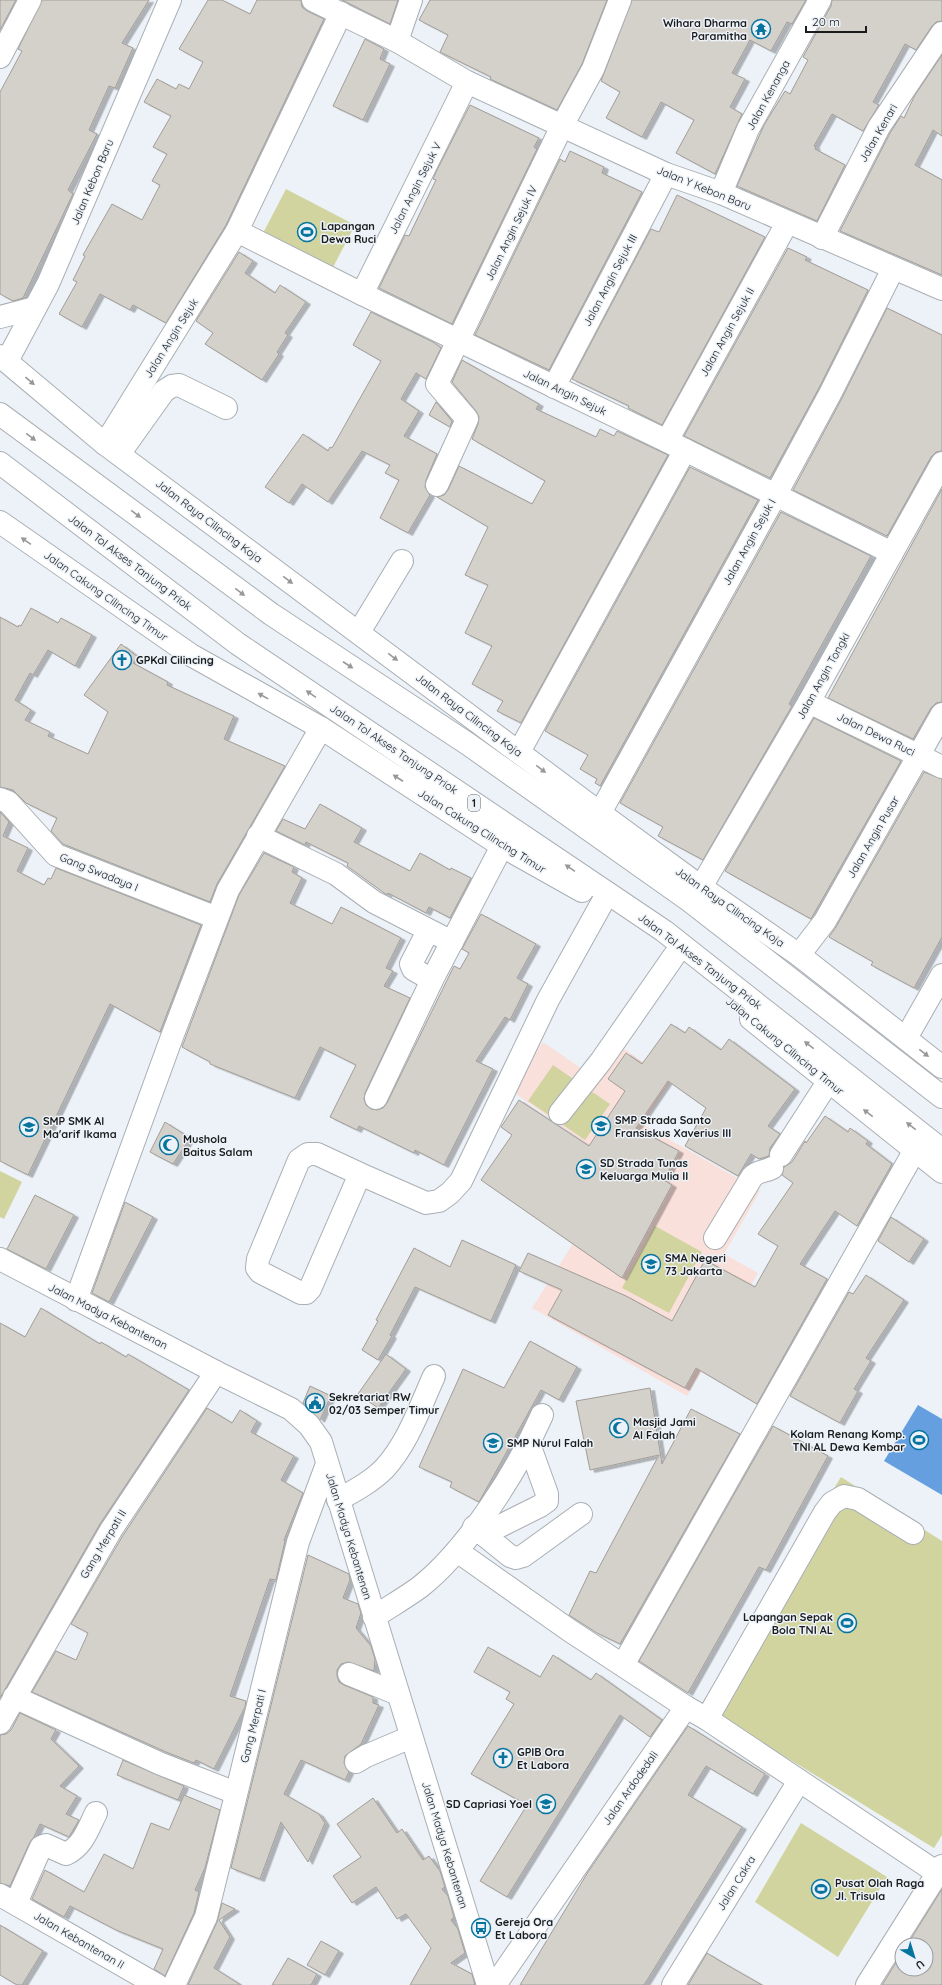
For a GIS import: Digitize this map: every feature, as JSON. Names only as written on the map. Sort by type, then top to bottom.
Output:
[{"type":"main road","points":[[0,57],[30,0]]},
{"type":"main road","name":"Jalan Kebon Baru","points":[[4,359],[48,284],[170,0]]},
{"type":"main road","points":[[313,0],[397,41],[411,0]]},
{"type":"main road","name":"Jalan Angin Sejuk IV","points":[[437,485],[467,419],[437,384],[562,126],[594,68],[620,0]]},
{"type":"main road","name":"Jalan Kenanga","points":[[721,193],[748,129],[820,0]]},
{"type":"main road","name":"Jalan Angin Sejuk","points":[[112,449],[237,232],[341,13]]},
{"type":"main road","name":"Jalan Kenari","points":[[822,238],[879,126],[942,33]]},
{"type":"main road","name":"Jalan Y Kebon Baru","points":[[397,41],[467,82],[666,174],[721,193],[892,269],[942,289]]},
{"type":"main road","name":"Jalan Angin Sejuk V","points":[[362,294],[467,82]]},
{"type":"main road","name":"Jalan Angin Sejuk III","points":[[554,387],[666,174]]},
{"type":"main road","name":"Jalan Angin Sejuk II","points":[[519,752],[676,445],[787,223]]},
{"type":"main road","name":"Jalan Angin Sejuk","points":[[237,232],[362,294],[676,445],[775,496],[892,553]]},
{"type":"main road","name":"Jalan Angin Sejuk I","points":[[600,813],[663,702],[830,394],[892,269]]},
{"type":"main road","points":[[0,317],[35,308]]},
{"type":"main road","name":"Jalan Raya Cilincing Koja","points":[[4,359],[112,449],[600,813],[701,887],[799,955],[942,1067]]},
{"type":"main road","points":[[112,449],[164,391],[172,386],[179,385],[226,408]]},
{"type":"main road","points":[[0,414],[271,614],[468,744],[690,901],[942,1097]]},
{"type":"main road","name":"Jalan Tol Akses Tanjung Priok","points":[[0,463],[238,644],[664,931],[942,1150]]},
{"type":"main road","name":"Jalan Angin Tongki","points":[[701,887],[809,702],[942,463]]},
{"type":"main road","name":"Jalan Cakung Cilincing Timur","points":[[2,528],[191,655],[321,728],[502,846],[602,903],[674,956],[828,1082],[942,1172]]},
{"type":"main road","points":[[359,632],[402,561]]},
{"type":"main road","name":"Jalan Dewa Ruci","points":[[809,702],[942,767]]},
{"type":"main road","name":"Jalan Angin Pusar","points":[[799,955],[825,921],[942,714]]},
{"type":"main road","points":[[76,1300],[228,890],[321,728]]},
{"type":"main road","name":"Gang Swadaya I","points":[[0,799],[8,802],[56,855],[217,918]]},
{"type":"main road","points":[[258,836],[336,874],[374,902],[452,942]]},
{"type":"main road","points":[[376,1098],[432,980],[502,846]]},
{"type":"main road","points":[[360,1174],[310,1289],[306,1293],[301,1293],[260,1272],[257,1268],[258,1259],[299,1160],[308,1154],[317,1154],[426,1203],[438,1201],[450,1193],[461,1181],[548,1000],[602,903]]},
{"type":"main road","points":[[428,931],[411,964],[413,969],[432,980]]},
{"type":"main road","points":[[560,1113],[601,1061],[674,956]]},
{"type":"main road","points":[[906,1038],[942,975]]},
{"type":"main road","points":[[715,1238],[752,1176],[761,1170],[767,1170],[776,1161],[828,1082]]},
{"type":"main road","points":[[624,1665],[916,1150]]},
{"type":"main road","name":"Jalan Madya Kebantenan","points":[[0,1259],[216,1372],[292,1409],[309,1425],[321,1442],[488,1985]]},
{"type":"main road","name":"Gang Merpati II","points":[[0,1723],[10,1692],[111,1530],[216,1372]]},
{"type":"main road","points":[[338,1500],[370,1480],[384,1469],[396,1454],[410,1429],[434,1376]]},
{"type":"main road","points":[[479,1531],[495,1499],[529,1444],[542,1415]]},
{"type":"main road","points":[[374,1617],[420,1586],[479,1531],[540,1506],[546,1501],[547,1494],[529,1444]]},
{"type":"main road","name":"Gang Merpati I","points":[[174,1985],[206,1917],[298,1542],[327,1464]]},
{"type":"main road","points":[[707,1719],[824,1512],[832,1503],[844,1496],[858,1499],[913,1533]]},
{"type":"main road","points":[[479,1531],[510,1556],[516,1558],[522,1556],[581,1514]]},
{"type":"main road","points":[[457,1551],[569,1630],[940,1872],[867,1985]]},
{"type":"main road","points":[[349,1674],[398,1694]]},
{"type":"main road","points":[[10,1692],[162,1764],[236,1793]]},
{"type":"main road","name":"Jalan Ardodedali","points":[[495,1985],[686,1707]]},
{"type":"main road","points":[[356,1762],[366,1756],[411,1737]]},
{"type":"main road","name":"Jalan Cakra","points":[[673,1985],[799,1781]]},
{"type":"main road","points":[[8,1899],[41,1847],[46,1845],[66,1854],[75,1850],[83,1840],[96,1813]]},
{"type":"main road","name":"Jalan Kebantenan II","points":[[8,1899],[156,1985]]},
{"type":"shaded area","name":"SMA Negeri 73 Jakarta","points":[[611,1040],[671,1081],[642,1124],[760,1191],[724,1254],[758,1273],[687,1396],[532,1308],[602,1198],[639,1129],[614,1163],[510,1090],[543,1042],[588,1073]]},
{"type":"green space","name":"Lapangan Dewa Ruci","points":[[286,189],[355,225],[329,275],[260,239]]},
{"type":"green space","points":[[553,1065],[610,1104],[585,1140],[528,1101]]},
{"type":"green space","points":[[0,1171],[22,1182],[4,1219],[0,1217]]},
{"type":"green space","points":[[655,1226],[702,1252],[669,1313],[622,1288]]},
{"type":"green space","name":"Lapangan Sepak Bola TNI AL","points":[[841,1477],[942,1541],[942,1835],[934,1848],[701,1705]]},
{"type":"green space","name":"Pusat Olah Raga Jl. Trisula","points":[[801,1823],[887,1877],[838,1957],[755,1902]]},
{"type":"water","name":"Kolam Renang Komp. TNI AL Dewa Kembar","points":[[918,1405],[942,1419],[942,1495],[884,1461]]},
{"type":"building","points":[[0,0],[16,0],[0,30]]},
{"type":"building","points":[[42,0],[149,0],[122,43],[133,48],[115,88],[109,86],[89,130],[97,134],[68,190],[73,194],[23,298],[13,301],[0,294],[0,92],[22,51],[18,49]]},
{"type":"building","points":[[208,0],[222,0],[250,14],[257,0],[301,0],[302,7],[324,19],[226,225],[166,323],[133,305],[130,310],[100,294],[82,327],[59,314],[77,282],[73,280],[85,256],[83,255],[112,204],[142,220],[160,185],[152,181],[167,154],[153,147],[171,116],[144,102],[157,79],[176,89],[179,84],[189,89],[203,62],[179,49]]},
{"type":"building","points":[[342,0],[398,0],[390,24]]},
{"type":"building","points":[[430,0],[607,0],[582,64],[557,110],[490,79],[491,77],[440,52],[448,35],[419,20]]},
{"type":"building","points":[[632,0],[806,0],[792,24],[787,22],[771,51],[750,40],[732,73],[745,79],[730,107],[742,114],[715,174],[676,153],[694,120],[661,102],[642,137],[606,118],[620,92],[601,81]]},
{"type":"building","points":[[832,0],[942,0],[942,21],[936,22],[932,26],[916,50],[905,44],[873,102],[879,105],[863,131],[832,114],[814,146],[816,147],[815,149],[845,165],[817,221],[737,186],[764,125],[785,91],[790,94],[808,60],[803,57],[831,6]]},
{"type":"building","points":[[365,39],[384,49],[380,59],[390,64],[363,120],[333,106]]},
{"type":"building","points":[[942,55],[942,136],[933,130],[915,165],[942,180],[942,275],[840,231],[890,133],[901,116],[904,118],[915,95]]},
{"type":"building","points":[[470,105],[539,138],[534,147],[537,149],[452,324],[379,288],[405,235],[409,236],[436,180],[433,179],[437,170]]},
{"type":"building","points":[[570,151],[604,167],[602,173],[642,192],[549,370],[475,335],[560,159],[565,162]]},
{"type":"building","points":[[677,195],[765,237],[662,425],[628,408],[629,406],[572,379],[651,229],[659,232]]},
{"type":"building","points":[[788,248],[807,257],[805,260],[868,290],[819,388],[770,478],[684,436]]},
{"type":"building","points":[[239,252],[253,261],[245,273],[275,293],[280,285],[306,302],[285,333],[288,335],[277,352],[279,354],[262,380],[205,344],[213,333],[196,321]]},
{"type":"building","points":[[887,308],[942,335],[942,451],[936,452],[931,457],[887,536],[793,490],[841,400]]},
{"type":"building","points":[[371,312],[433,342],[441,348],[426,379],[416,373],[401,399],[419,411],[404,436],[437,454],[426,480],[425,487],[430,495],[408,533],[380,518],[399,480],[385,473],[390,465],[362,451],[328,502],[302,484],[289,503],[265,487],[303,434],[328,451],[330,447],[332,448],[381,361],[353,345]]},
{"type":"building","points":[[462,360],[539,404],[536,409],[596,437],[600,429],[614,436],[617,431],[668,455],[521,723],[497,711],[503,701],[472,684],[492,646],[465,633],[488,585],[465,575],[488,527],[437,497],[444,495],[448,490],[459,466],[532,504],[545,481],[472,439],[479,417],[476,411],[452,382]]},
{"type":"building","points":[[436,402],[452,421],[450,427],[429,415]]},
{"type":"building","points":[[690,467],[758,500],[600,786],[595,783],[597,779],[580,769],[588,755],[545,731]]},
{"type":"building","points":[[942,489],[942,702],[936,703],[931,708],[913,739],[828,698]]},
{"type":"building","points":[[781,512],[871,556],[789,704],[792,706],[703,860],[658,836],[663,827],[620,803]]},
{"type":"building","points":[[31,608],[58,623],[61,618],[92,635],[75,666],[48,650],[33,675],[30,673],[15,700],[31,710],[25,720],[50,732],[48,736],[88,754],[108,712],[84,695],[121,644],[138,657],[133,663],[168,682],[167,685],[234,716],[224,739],[285,766],[217,884],[210,902],[63,844],[51,831],[57,818],[26,803],[13,790],[0,787],[0,617],[18,627],[19,625],[21,626]]},
{"type":"building","points":[[814,718],[901,761],[811,919],[725,871]]},
{"type":"building","points":[[924,772],[942,779],[942,937],[914,988],[871,965],[873,962],[829,937]]},
{"type":"building","points":[[320,804],[362,828],[354,842],[410,871],[420,853],[450,870],[451,868],[471,878],[450,918],[429,907],[426,913],[388,893],[387,895],[347,866],[348,863],[306,842],[305,845],[276,831],[283,819],[305,829]]},
{"type":"building","points":[[0,812],[9,822],[3,836],[28,848],[17,871],[44,885],[48,878],[51,879],[56,868],[201,925],[160,1032],[110,1004],[28,1175],[0,1161]]},
{"type":"building","points":[[264,853],[294,867],[292,872],[302,878],[290,903],[332,924],[341,907],[401,938],[386,968],[393,971],[384,986],[410,998],[365,1093],[364,1099],[366,1105],[371,1109],[377,1110],[383,1108],[387,1103],[454,966],[460,969],[469,953],[462,949],[481,914],[536,944],[517,978],[528,984],[510,1020],[505,1017],[476,1061],[493,1069],[444,1165],[415,1150],[414,1153],[359,1126],[357,1130],[330,1117],[356,1065],[320,1047],[295,1098],[210,1064],[210,1062],[182,1047],[239,895]]},
{"type":"building","points":[[671,1024],[685,1033],[689,1027],[721,1050],[729,1039],[795,1089],[768,1126],[780,1134],[770,1148],[769,1156],[759,1159],[751,1154],[738,1176],[685,1146],[706,1108],[668,1081],[636,1128],[679,1151],[664,1180],[672,1185],[622,1278],[481,1180],[512,1135],[501,1127],[519,1100],[589,1146],[625,1091],[608,1079],[626,1053],[642,1064]]},
{"type":"building","points":[[825,1116],[848,1132],[850,1128],[868,1141],[866,1144],[892,1164],[857,1226],[835,1211],[800,1264],[827,1279],[757,1404],[696,1368],[685,1388],[548,1315],[562,1290],[519,1271],[528,1253],[626,1296],[672,1321],[705,1260],[755,1287],[778,1246],[758,1234],[793,1183],[782,1175],[784,1167],[792,1162],[805,1141],[806,1143]]},
{"type":"building","name":"Mushola Baitus Salam","points":[[165,1122],[190,1138],[173,1164],[150,1152]]},
{"type":"building","points":[[35,1195],[74,1215],[46,1269],[7,1249]]},
{"type":"building","points":[[125,1202],[153,1217],[109,1302],[92,1293]]},
{"type":"building","points":[[891,1217],[924,1239],[909,1262],[878,1241]]},
{"type":"building","points":[[462,1240],[516,1265],[491,1321],[415,1287],[390,1335],[392,1336],[378,1360],[362,1350],[414,1248],[450,1267]]},
{"type":"building","points":[[866,1275],[904,1300],[866,1358],[871,1361],[854,1389],[858,1391],[840,1423],[790,1396],[849,1292],[853,1294]]},
{"type":"building","points":[[41,1308],[100,1344],[101,1342],[126,1357],[128,1354],[189,1390],[100,1524],[0,1698],[0,1323],[25,1337]]},
{"type":"building","points":[[530,1341],[577,1367],[559,1400],[541,1390],[479,1502],[450,1487],[452,1482],[419,1467],[463,1369],[504,1388]]},
{"type":"building","points":[[386,1354],[406,1369],[378,1408],[358,1394]]},
{"type":"building","name":"Sekretariat RW 02/03 Semper Timur","points":[[310,1386],[331,1396],[320,1420],[303,1403]]},
{"type":"building","points":[[650,1388],[662,1464],[691,1409],[740,1434],[620,1644],[597,1633],[569,1615],[590,1571],[596,1573],[659,1455],[590,1470],[576,1401]]},
{"type":"building","points":[[207,1408],[232,1423],[240,1410],[257,1421],[251,1432],[294,1456],[281,1480],[303,1493],[284,1540],[276,1580],[270,1579],[230,1696],[246,1701],[245,1707],[214,1769],[196,1760],[194,1763],[166,1752],[32,1692],[56,1651],[76,1660],[88,1633],[71,1624],[122,1537]]},
{"type":"building","points":[[773,1426],[828,1456],[766,1570],[759,1567],[688,1693],[639,1661]]},
{"type":"building","points":[[308,1555],[349,1574],[350,1580],[343,1598],[358,1604],[361,1613],[356,1628],[371,1646],[375,1659],[374,1671],[348,1662],[341,1664],[337,1670],[337,1676],[339,1682],[373,1697],[373,1703],[379,1705],[361,1744],[345,1756],[344,1763],[349,1772],[345,1780],[301,1760],[284,1794],[319,1814],[325,1823],[308,1862],[281,1822],[260,1879],[231,1868]]},
{"type":"building","points":[[488,1647],[540,1677],[553,1655],[591,1680],[596,1673],[662,1720],[650,1737],[620,1715],[507,1897],[480,1881],[527,1805],[471,1774],[514,1704],[506,1699],[510,1692],[474,1672]]},
{"type":"building","points":[[20,1713],[56,1730],[51,1739],[79,1766],[60,1786],[77,1796],[66,1814],[79,1820],[69,1837],[40,1824],[10,1886],[0,1883],[0,1735],[6,1734],[11,1730]]},
{"type":"building","points":[[688,1726],[765,1774],[753,1794],[706,1766],[688,1795],[742,1827],[644,1985],[520,1985],[588,1872]]},
{"type":"building","points":[[123,1760],[184,1786],[178,1800],[117,1775]]},
{"type":"building","points":[[184,1795],[220,1810],[205,1868],[195,1890],[199,1892],[194,1913],[165,1976],[154,1969],[163,1949],[116,1930],[70,1906],[64,1917],[32,1899],[45,1870],[84,1892],[104,1854],[133,1869],[151,1823],[169,1830]]},
{"type":"building","points":[[373,1798],[397,1833],[402,1829],[423,1860],[429,1856],[440,1871],[445,1887],[442,1889],[448,1896],[454,1917],[451,1920],[458,1929],[465,1953],[451,1963],[472,1974],[475,1985],[410,1985],[431,1948],[406,1914],[397,1919],[376,1887],[352,1903],[333,1876],[361,1857],[337,1824]]},
{"type":"building","points":[[942,1889],[942,1985],[882,1985],[894,1966],[894,1977],[934,1977],[934,1937],[912,1937]]},
{"type":"building","points":[[222,1903],[235,1909],[219,1920],[230,1937],[214,1968],[241,1985],[188,1985],[217,1922]]},
{"type":"building","points":[[0,1925],[43,1951],[22,1985],[17,1985],[0,1975]]},
{"type":"building","points":[[321,1941],[339,1951],[325,1975],[307,1965]]},
{"type":"building","points":[[707,1953],[720,1961],[762,1985],[688,1985]]},
{"type":"building","points":[[288,1958],[317,1974],[311,1985],[272,1985]]},
{"type":"place","name":"Wihara Dharma Paramitha","points":[[761,29]]},
{"type":"place","name":"Lapangan Dewa Ruci","points":[[307,232]]},
{"type":"place","name":"GPKdI Cilincing","points":[[122,660]]},
{"type":"place","name":"SMP Strada Santo Fransiskus Xaverius III","points":[[601,1126]]},
{"type":"place","name":"SMP SMK Al Ma'arif Ikama","points":[[29,1127]]},
{"type":"place","name":"Mushola Baitus Salam","points":[[169,1145]]},
{"type":"place","name":"SD Strada Tunas Keluarga Mulia II","points":[[586,1169]]},
{"type":"place","name":"SMA Negeri 73 Jakarta","points":[[651,1264]]},
{"type":"place","name":"Sekretariat RW 02/03 Semper Timur","points":[[315,1403]]},
{"type":"place","name":"Masjid Jami Al Falah","points":[[619,1428]]},
{"type":"place","name":"Kolam Renang Komp. TNI AL Dewa Kembar","points":[[919,1440]]},
{"type":"place","name":"SMP Nurul Falah","points":[[493,1443]]},
{"type":"place","name":"Lapangan Sepak Bola TNI AL","points":[[847,1623]]},
{"type":"place","name":"GPIB Ora Et Labora","points":[[503,1758]]},
{"type":"place","name":"SD Capriasi Yoel","points":[[546,1804]]},
{"type":"place","name":"Pusat Olah Raga Jl. Trisula","points":[[821,1889]]},
{"type":"place","name":"Gereja Ora Et Labora","points":[[481,1928]]}]
